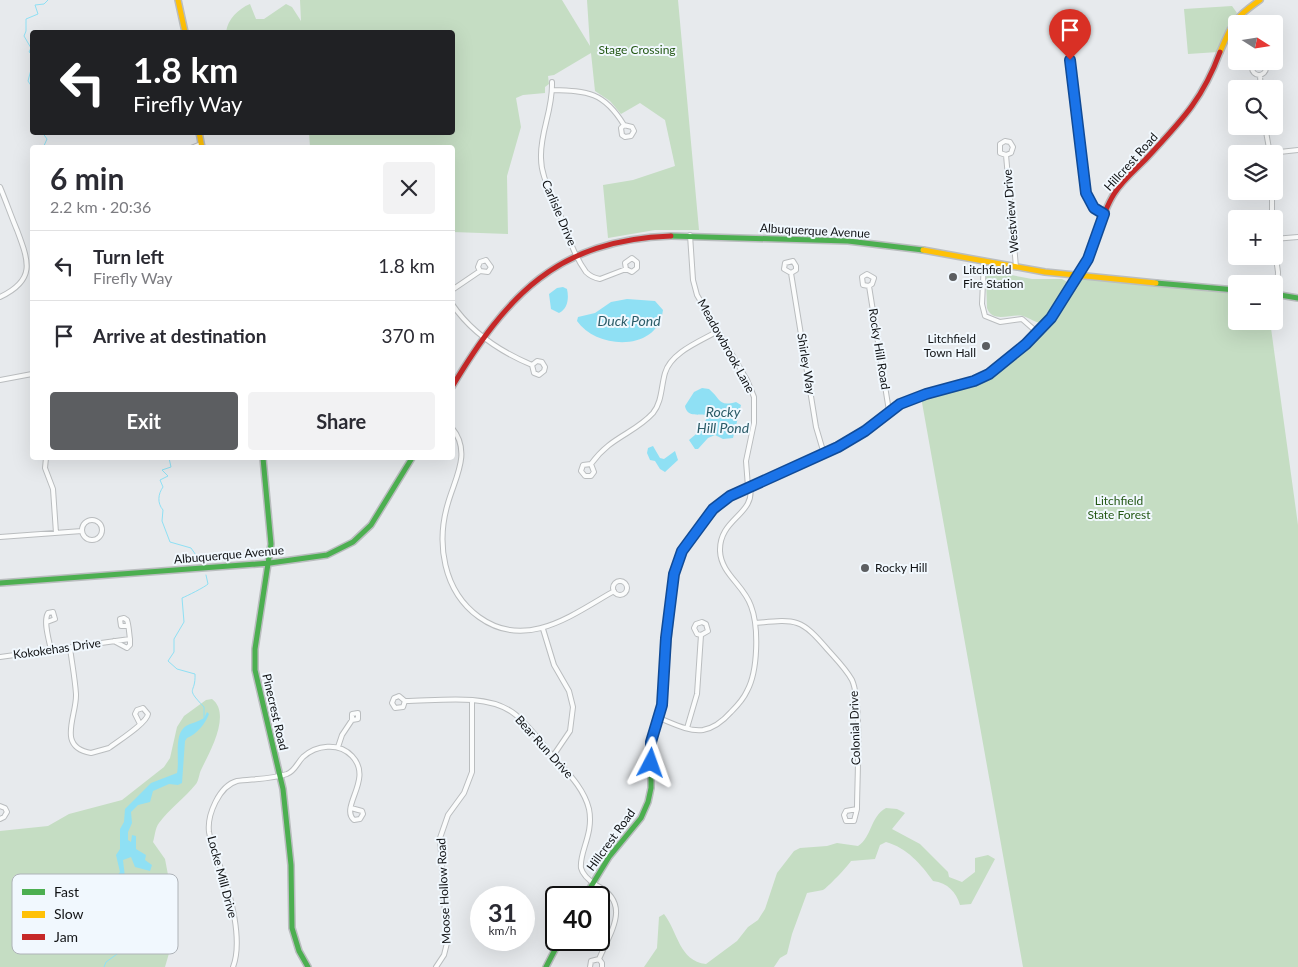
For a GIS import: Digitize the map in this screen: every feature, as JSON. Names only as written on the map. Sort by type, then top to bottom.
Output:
[{"type":"street","points":[[178,0],[185,30]]},
{"type":"street","name":"Hillcrest Road","points":[[590,886],[645,810],[651,788],[651,742],[662,705],[670,602],[677,563],[691,538],[713,509],[730,496],[824,454],[865,431],[889,411],[914,397],[981,378],[1038,332],[1051,318],[1091,253],[1104,214],[1119,187],[1196,103],[1213,73],[1233,21],[1260,0]]},
{"type":"street","points":[[1068,41],[1086,193],[1094,208],[1104,214]]},
{"type":"street","points":[[1260,76],[1260,80]]},
{"type":"street","name":"Carlisle Drive","points":[[552,82],[551,109],[541,145],[542,170],[565,232],[586,272],[596,278],[604,278],[626,269]]},
{"type":"street","points":[[552,90],[578,91],[599,97],[612,107],[624,125]]},
{"type":"street","points":[[1283,152],[1298,150]]},
{"type":"street","name":"Westview Drive","points":[[1006,155],[1016,268]]},
{"type":"street","points":[[0,187],[27,262],[26,272],[20,284],[0,297]]},
{"type":"street","name":"Albuquerque Avenue","points":[[455,382],[482,336],[516,296],[549,271],[578,255],[632,237],[690,235],[886,244],[1016,268],[1078,276],[1228,289]]},
{"type":"street","name":"Meadowbrook Lane","points":[[690,235],[695,288],[747,380],[754,398],[754,423],[746,461],[752,496],[750,503],[724,530],[720,552],[725,568],[748,598],[756,623]]},
{"type":"street","points":[[1283,238],[1298,237]]},
{"type":"street","points":[[984,261],[982,304],[985,316],[1000,322],[1022,319],[1038,332]]},
{"type":"street","points":[[455,288],[480,271]]},
{"type":"street","name":"Shirley Way","points":[[791,273],[816,427],[824,454]]},
{"type":"street","name":"Rocky Hill Road","points":[[869,286],[889,411]]},
{"type":"street","points":[[1283,295],[1298,298]]},
{"type":"street","points":[[455,308],[463,319],[482,336],[518,359],[532,365]]},
{"type":"street","points":[[591,464],[607,445],[647,418],[655,410],[665,374],[672,361],[718,331]]},
{"type":"street","points":[[0,380],[30,374]]},
{"type":"street","points":[[455,433],[461,443],[462,455],[446,510],[443,530],[444,556],[451,583],[463,603],[491,625],[515,631],[543,629],[562,621],[614,591]]},
{"type":"street","points":[[46,460],[45,468],[53,489],[56,533]]},
{"type":"street","name":"Pinecrest Road","points":[[263,460],[271,536],[270,562],[254,663],[255,676],[280,776],[292,868],[292,928],[299,951],[308,967]]},
{"type":"street","name":"Albuquerque Avenue","points":[[0,584],[320,557],[353,542],[374,521],[411,460]]},
{"type":"street","points":[[89,520],[99,522],[102,528],[101,534],[94,539],[88,538],[82,531],[84,524],[89,520]]},
{"type":"street","points":[[0,537],[82,531]]},
{"type":"street","name":"Colonial Drive","points":[[756,623],[784,620],[805,626],[813,632],[852,679],[857,697],[857,808]]},
{"type":"street","points":[[46,622],[51,650]]},
{"type":"street","points":[[659,718],[687,728],[704,730],[717,725],[745,696],[754,672],[756,623]]},
{"type":"street","points":[[128,626],[130,639]]},
{"type":"street","points":[[543,629],[554,665],[567,686],[573,701],[573,719],[570,731],[553,756]]},
{"type":"street","points":[[687,728],[697,694],[701,636]]},
{"type":"street","name":"Kokokehas Drive","points":[[0,657],[70,648],[114,641],[130,639],[130,645],[126,648],[114,641]]},
{"type":"street","points":[[70,648],[76,696],[70,732],[75,745],[87,753],[102,752],[140,724]]},
{"type":"street","name":"Bear Run Drive","points":[[405,701],[472,700],[494,703],[513,712],[578,785],[587,803],[590,828],[581,868],[584,875],[592,883]]},
{"type":"street","name":"Moose Hollow Road","points":[[436,967],[444,955],[448,943],[440,838],[448,814],[464,793],[472,772],[472,700]]},
{"type":"street","points":[[338,747],[342,735],[352,720]]},
{"type":"street","points":[[280,776],[292,772],[303,757],[312,751],[324,747],[338,747],[354,757],[360,771],[359,785],[351,808]]},
{"type":"street","name":"Locke Mill Drive","points":[[233,967],[238,951],[237,935],[223,873],[211,843],[210,819],[220,794],[230,783],[280,776]]},
{"type":"street","points":[[0,806],[5,808],[7,812],[4,818],[0,819]]},
{"type":"street","points":[[592,883],[611,895],[617,909],[615,921],[599,959]]},
{"type":"street","points":[[546,967],[554,951]]},
{"type":"street","points":[[590,967],[591,961],[599,959]]},
{"type":"street","points":[[599,959],[602,967]]},
{"type":"green space","name":"Stage Crossing","points":[[300,0],[562,0],[590,46],[587,0],[678,0],[699,230],[655,230],[608,238],[603,185],[633,180],[675,166],[665,120],[640,103],[621,114],[610,101],[595,91],[591,53],[554,75],[548,76],[549,84],[545,87],[545,93],[523,95],[516,98],[521,127],[507,176],[508,234],[455,232],[455,145],[310,145],[309,135],[455,135],[455,30],[227,30],[234,15],[250,4],[256,19],[264,19],[286,4],[292,7],[301,21]]},
{"type":"green space","points":[[1232,6],[1237,13],[1236,15],[1228,15],[1228,25],[1218,52],[1188,54],[1184,9]]},
{"type":"green space","points":[[990,271],[1032,279],[1062,279],[1069,283],[1042,323],[1018,315],[998,317],[993,316],[987,308],[986,277]]},
{"type":"green space","name":"Litchfield State Forest","points":[[1079,278],[1228,292],[1228,330],[1271,330],[1298,525],[1298,967],[1023,967],[921,397],[966,386],[994,371],[1036,335]]},
{"type":"green space","points":[[212,699],[218,706],[220,714],[217,734],[197,782],[159,823],[153,842],[165,859],[168,874],[12,874],[12,954],[169,954],[165,967],[0,967],[0,831],[48,826],[69,814],[122,800],[164,767],[170,758],[177,727],[184,716],[206,700]]},
{"type":"green space","points":[[886,808],[897,809],[905,813],[892,829],[920,844],[948,872],[949,877],[962,882],[975,872],[975,858],[988,855],[995,859],[971,904],[960,905],[951,889],[933,881],[907,852],[886,842],[880,845],[875,859],[851,861],[825,889],[807,893],[787,954],[780,958],[774,967],[644,967],[657,948],[659,917],[664,914],[680,945],[690,957],[697,962],[706,964],[737,941],[748,927],[758,920],[765,909],[777,873],[794,851],[800,848],[827,846],[837,843],[858,846],[866,838],[877,816]]},
{"type":"water","points":[[563,287],[567,289],[568,299],[566,306],[559,313],[551,309],[549,294],[557,288]]},
{"type":"water","name":"Duck Pond","points":[[627,299],[655,301],[663,310],[659,324],[650,334],[639,340],[626,342],[612,341],[598,337],[586,331],[577,321],[578,317],[595,313],[611,302]]},
{"type":"water","name":"Rocky Hill Pond","points":[[702,388],[709,389],[723,403],[736,402],[741,405],[733,438],[723,439],[715,435],[708,438],[698,449],[695,449],[689,440],[702,429],[707,417],[706,415],[696,415],[688,412],[685,406],[694,392]]},
{"type":"water","points":[[653,446],[660,458],[664,459],[675,451],[678,460],[665,472],[660,469],[655,461],[650,460],[647,453],[648,448]]},
{"type":"water","points":[[207,712],[209,714],[203,725],[185,741],[182,783],[178,785],[169,784],[153,791],[150,802],[138,805],[131,812],[132,823],[128,832],[128,840],[131,842],[132,835],[136,836],[136,849],[146,855],[145,860],[152,865],[150,871],[135,867],[131,857],[123,860],[125,874],[118,874],[120,872],[116,855],[120,849],[120,829],[124,822],[125,809],[151,783],[177,773],[178,741],[182,730],[186,726],[204,718]]},
{"type":"waterway","points":[[30,46],[24,36],[26,19],[38,14],[35,5],[44,4],[48,0]]},
{"type":"waterway","points":[[30,74],[28,81],[30,84]]},
{"type":"waterway","points":[[44,135],[47,139],[44,145]]},
{"type":"waterway","points":[[169,460],[171,467],[162,470],[168,476],[160,480],[163,487],[159,498],[163,510],[162,521],[170,542],[191,548],[200,561]]},
{"type":"waterway","points":[[204,719],[204,707],[194,696],[192,690],[195,674],[177,669],[168,661],[174,652],[174,639],[184,622],[182,598],[208,584],[206,575]]},
{"type":"waterway","points":[[104,967],[106,962],[117,954]]},
{"type":"traffic: fast","points":[[671,236],[848,241],[923,250]]},
{"type":"traffic: fast","points":[[1156,283],[1228,289]]},
{"type":"traffic: fast","points":[[1283,296],[1298,298]]},
{"type":"traffic: fast","points":[[263,460],[271,544],[255,649],[255,670],[283,789],[291,865],[292,928],[299,951],[308,967]]},
{"type":"traffic: fast","points":[[0,583],[270,563],[327,555],[353,542],[371,525],[411,460]]},
{"type":"traffic: fast","points":[[591,886],[609,857],[641,818],[648,802],[651,788],[651,742],[662,705],[674,574],[682,551],[702,523]]},
{"type":"traffic: fast","points":[[546,967],[554,951]]},
{"type":"traffic: slow","points":[[178,0],[185,30]]},
{"type":"traffic: slow","points":[[1220,52],[1235,22],[1244,12],[1260,0]]},
{"type":"traffic: slow","points":[[200,135],[201,145]]},
{"type":"traffic: slow","points":[[923,250],[1045,272],[1156,283]]},
{"type":"traffic: slow","points":[[702,523],[730,496],[838,447],[865,431],[900,404],[981,378],[1003,363],[1034,335]]},
{"type":"traffic: jam","points":[[1034,335],[1065,299],[1079,277],[1089,257],[1103,217],[1117,189],[1189,110],[1206,84],[1220,52]]},
{"type":"traffic: jam","points":[[455,382],[493,325],[515,300],[539,278],[566,261],[596,248],[631,240],[671,236]]},
{"type":"place","name":"Litchfield Fire Station","points":[[953,277]]},
{"type":"place","name":"Litchfield Town Hall","points":[[986,346]]},
{"type":"place","name":"Rocky Hill","points":[[865,568]]},
{"type":"route","points":[[651,763],[651,742],[662,705],[666,638],[674,574],[682,551],[713,509],[720,502],[748,487],[811,461],[838,447],[865,431],[887,412],[910,399],[956,387],[989,374],[1026,344],[1045,325],[1085,265],[1104,214],[1094,208],[1086,193],[1070,60]]}]
